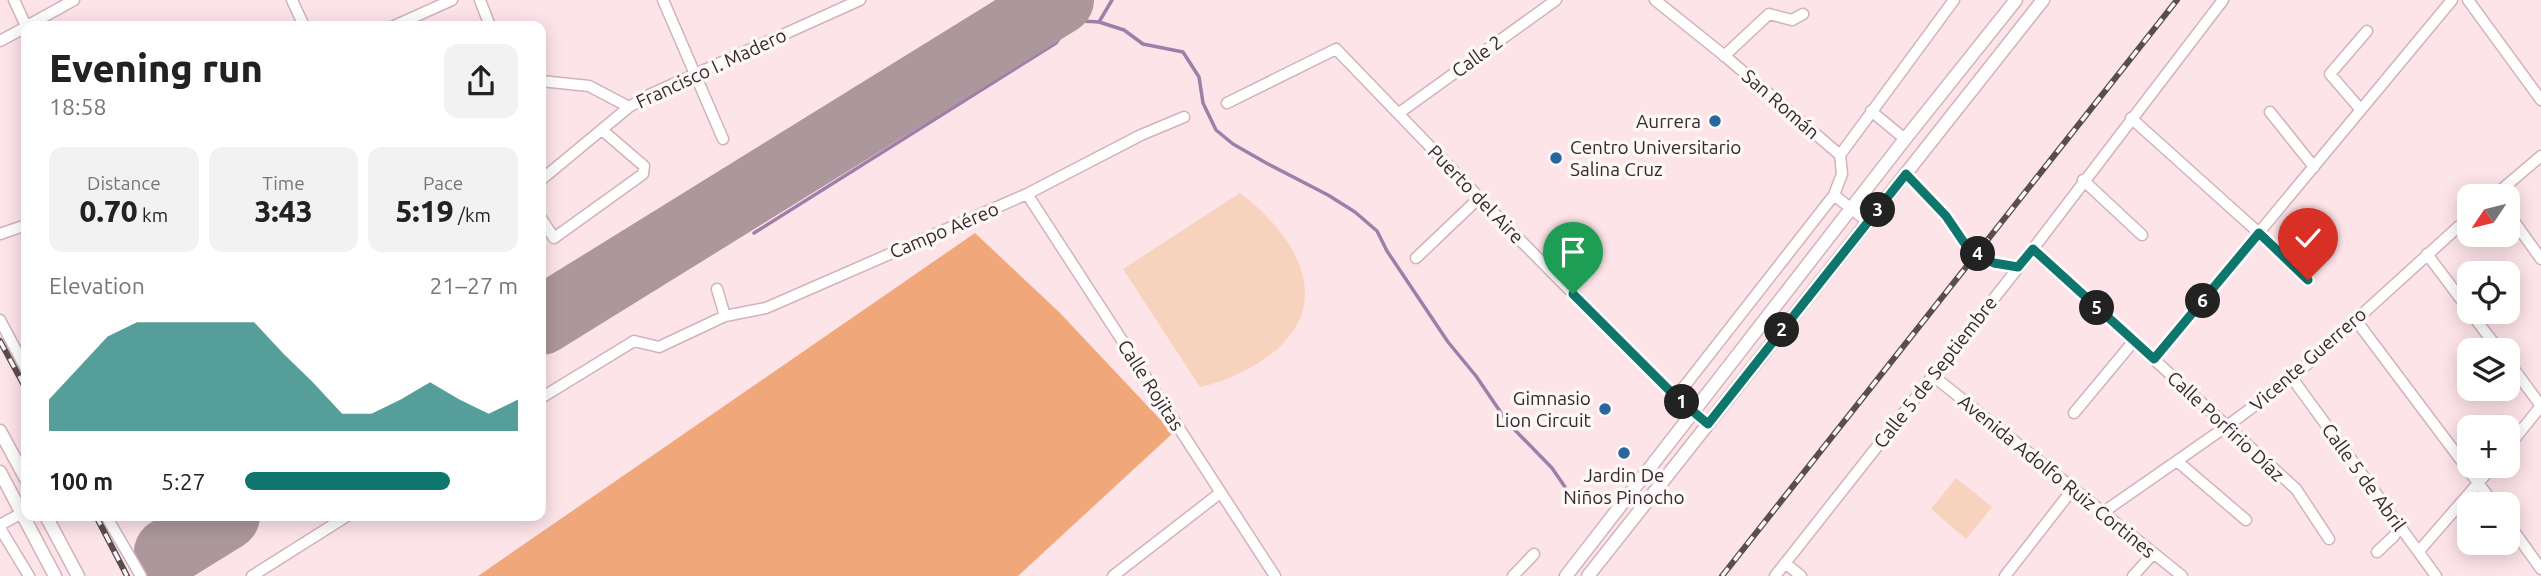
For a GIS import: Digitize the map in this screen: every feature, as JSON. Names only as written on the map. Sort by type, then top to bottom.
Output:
[{"type":"main road","points":[[1566,576],[2016,0]]},
{"type":"main road","points":[[1588,576],[2043,0]]},
{"type":"main road","points":[[0,431],[21,470]]},
{"type":"main road","points":[[0,472],[21,511]]},
{"type":"main road","points":[[26,521],[55,576]]},
{"type":"main road","points":[[49,521],[78,576]]},
{"type":"street","points":[[14,0],[24,21]]},
{"type":"street","points":[[35,21],[74,0]]},
{"type":"street","points":[[292,0],[302,21]]},
{"type":"street","points":[[405,21],[452,0]]},
{"type":"street","points":[[480,0],[488,21]]},
{"type":"street","points":[[663,0],[723,139]]},
{"type":"street","name":"Francisco I. Madero","points":[[546,176],[629,107],[695,73],[846,3],[860,0]]},
{"type":"street","name":"Calle 2","points":[[1399,113],[1556,0]]},
{"type":"street","name":"San Román","points":[[1655,0],[1840,155]]},
{"type":"street","points":[[1676,397],[1834,195],[1842,174],[1840,155],[1954,0]]},
{"type":"street","name":"Calle 5 de Septiembre","points":[[1775,576],[2033,249],[2083,180],[2223,0]]},
{"type":"street","points":[[2154,359],[2452,0]]},
{"type":"street","points":[[2468,0],[2541,100]]},
{"type":"street","points":[[1724,56],[1769,14],[1792,20],[1803,14]]},
{"type":"street","points":[[0,41],[21,29]]},
{"type":"street","points":[[2361,110],[2330,74],[2367,31]]},
{"type":"street","name":"Puerto del Aire","points":[[1227,103],[1336,49],[1676,397],[1708,424]]},
{"type":"street","points":[[546,82],[589,86],[629,107]]},
{"type":"street","points":[[1871,111],[1905,139]]},
{"type":"street","points":[[2270,113],[2314,167]]},
{"type":"street","name":"Campo Aéreo","points":[[546,395],[634,341],[659,347],[725,316],[766,308],[1027,194],[1141,135],[1184,117]]},
{"type":"street","points":[[2131,118],[2308,280]]},
{"type":"street","points":[[546,225],[554,237],[643,174],[644,166],[602,130]]},
{"type":"street","points":[[2509,184],[2541,156]]},
{"type":"street","points":[[1906,174],[1946,216],[1965,244],[1977,254],[1994,263],[2018,267]]},
{"type":"street","points":[[2083,180],[2142,235]]},
{"type":"street","name":"Calle Rojitas","points":[[1027,194],[1275,576]]},
{"type":"street","points":[[1834,195],[1868,222]]},
{"type":"street","points":[[1416,258],[1479,198]]},
{"type":"street","points":[[0,234],[21,227]]},
{"type":"street","name":"Vicente Guerrero","points":[[2102,513],[2291,378],[2457,228]]},
{"type":"street","points":[[2520,230],[2541,259]]},
{"type":"street","name":"Calle Porfirio Díaz","points":[[2033,249],[2296,489],[2329,539]]},
{"type":"street","points":[[2427,254],[2457,294]]},
{"type":"street","points":[[717,289],[725,316]]},
{"type":"street","points":[[2355,318],[2485,492]]},
{"type":"street","points":[[0,320],[21,360]]},
{"type":"street","points":[[2074,413],[2133,342]]},
{"type":"street","name":"Avenida Adolfo Ruiz Cortines","points":[[1932,375],[2182,576]]},
{"type":"street","points":[[2520,377],[2541,406],[2520,432]]},
{"type":"street","name":"Calle 5 de Abril","points":[[2291,378],[2436,576]]},
{"type":"street","points":[[2176,461],[2246,520]]},
{"type":"street","points":[[2419,551],[2483,478]]},
{"type":"street","points":[[2005,576],[2072,489]]},
{"type":"street","points":[[1113,576],[1220,493]]},
{"type":"street","points":[[21,514],[0,527],[29,576]]},
{"type":"street","points":[[109,521],[141,576]]},
{"type":"street","points":[[252,576],[339,521]]},
{"type":"street","points":[[2377,552],[2394,536],[2400,526]]},
{"type":"street","points":[[2520,540],[2541,569]]},
{"type":"street","points":[[1513,576],[1534,554]]},
{"type":"street","points":[[2133,576],[2153,554]]},
{"type":"street","points":[[1785,563],[1801,576]]},
{"type":"shaded area","points":[[1240,193],[1263,212],[1281,233],[1295,256],[1303,278],[1304,301],[1298,323],[1281,345],[1242,372],[1200,387],[1123,269]]},
{"type":"shaded area","points":[[975,233],[1060,313],[1173,433],[1018,576],[478,576]]},
{"type":"shaded area","points":[[1956,478],[1992,507],[1966,539],[1931,509]]},
{"type":"waterway","points":[[754,233],[1056,43],[1069,25],[1077,21],[1099,22],[1112,0]]},
{"type":"waterway","points":[[1099,22],[1124,30],[1143,44],[1183,52],[1199,77],[1203,103],[1216,130],[1233,144],[1328,195],[1355,212],[1377,231],[1387,251],[1448,342],[1476,376],[1508,423],[1552,468],[1565,487]]},
{"type":"runway","points":[[546,318],[1060,0]]},
{"type":"runway","points":[[168,552],[218,521]]},
{"type":"railway","points":[[1722,576],[2177,0]]},
{"type":"railway","points":[[0,341],[21,380]]},
{"type":"railway","points":[[99,521],[127,576]]},
{"type":"place","name":"Aurrera","points":[[1715,121]]},
{"type":"place","name":"Centro Universitario Salina Cruz","points":[[1556,158]]},
{"type":"place","name":"Gimnasio Lion Circuit","points":[[1605,409]]},
{"type":"place","name":"Jardin De Niños Pinocho","points":[[1624,453]]},
{"type":"route","points":[[1573,294],[1676,397],[1708,424],[1906,174],[1946,216],[1965,244],[1977,254],[1994,263],[2018,267],[2033,249],[2154,359],[2259,233],[2308,280]]}]
